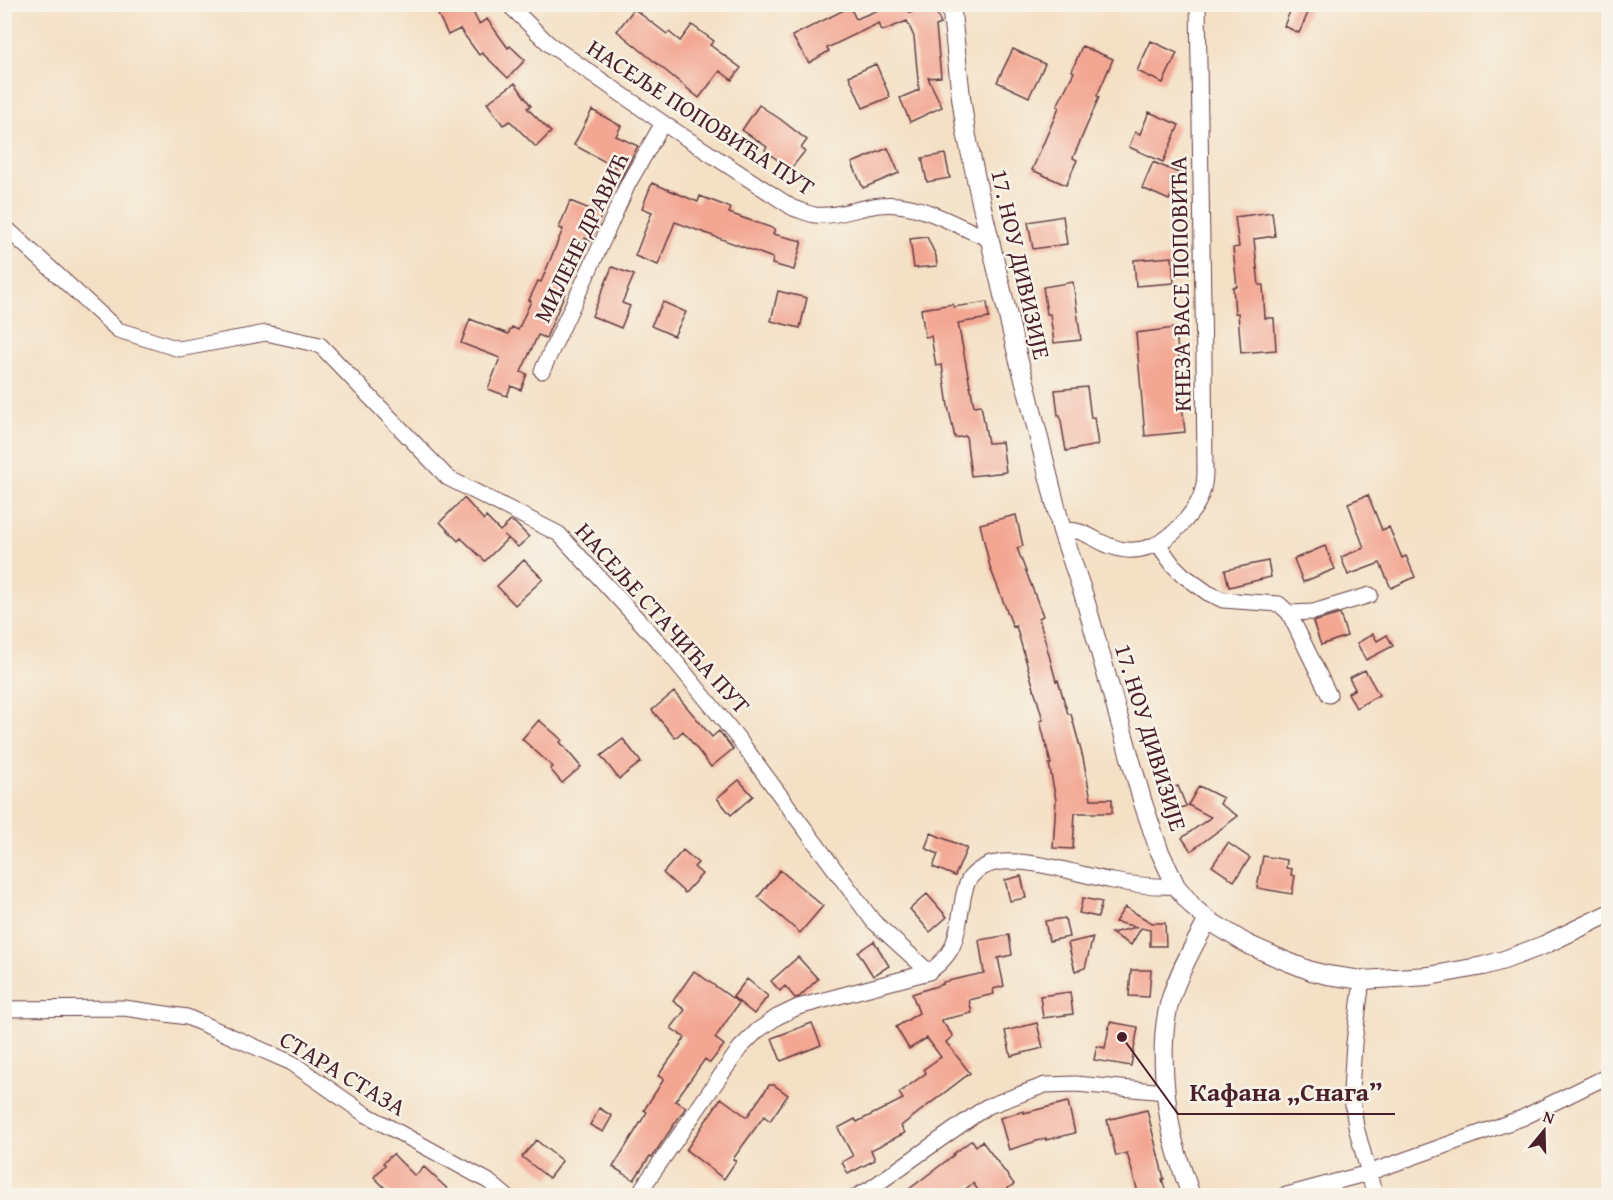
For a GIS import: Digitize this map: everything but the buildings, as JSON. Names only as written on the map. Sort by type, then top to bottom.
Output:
[{"type":"street","name":"НАСЕЉЕ ПОПОВИЋА ПУТ","points":[[508,4],[549,44],[663,123],[793,208],[812,215],[837,215],[876,206],[899,205],[923,211],[990,239]]},
{"type":"street","name":"17. НОУ ДИВИЗИЈЕ","points":[[951,4],[964,120],[1010,328],[1062,531],[1084,596],[1152,831],[1176,886],[1194,908],[1208,920],[1247,944],[1294,965],[1328,975],[1362,980],[1429,976],[1483,966],[1544,945],[1608,914]]},
{"type":"street","name":"КНЕЗА ВАСЕ ПОПОВИЋА","points":[[1158,544],[1188,517],[1201,498],[1204,487],[1198,4]]},
{"type":"street","name":"МИЛЕНЕ ДРАВИЋ","points":[[542,371],[628,184],[663,123]]},
{"type":"street","name":"НАСЕЉЕ СТАЧИЋА ПУТ","points":[[4,226],[118,330],[179,349],[266,333],[320,345],[448,477],[559,534],[667,651],[737,736],[873,921],[929,972]]},
{"type":"street","points":[[1062,531],[1080,531],[1109,546],[1127,550],[1158,544],[1183,575],[1208,593],[1223,600],[1279,604],[1289,613],[1329,695]]},
{"type":"street","points":[[1289,613],[1313,612],[1370,595]]},
{"type":"street","points":[[639,1196],[740,1048],[757,1031],[777,1017],[798,1007],[929,972],[948,956],[956,938],[964,892],[970,878],[981,869],[995,863],[1016,862],[1131,884],[1176,886]]},
{"type":"street","points":[[1191,1196],[1173,1138],[1166,1092],[1164,1030],[1167,1012],[1190,952],[1208,920]]},
{"type":"street","points":[[1362,980],[1351,1091],[1356,1127],[1375,1196]]},
{"type":"street","name":"СТАРА СТАЗА","points":[[4,1009],[124,1008],[187,1017],[292,1063],[365,1114],[488,1181],[506,1196]]},
{"type":"street","points":[[1283,1196],[1368,1173],[1522,1118],[1608,1076]]},
{"type":"street","points":[[857,1196],[986,1107],[1045,1085],[1076,1084],[1166,1092]]},
{"type":"place","name":"Кафана „Снага”","points":[[1122,1037]]}]
